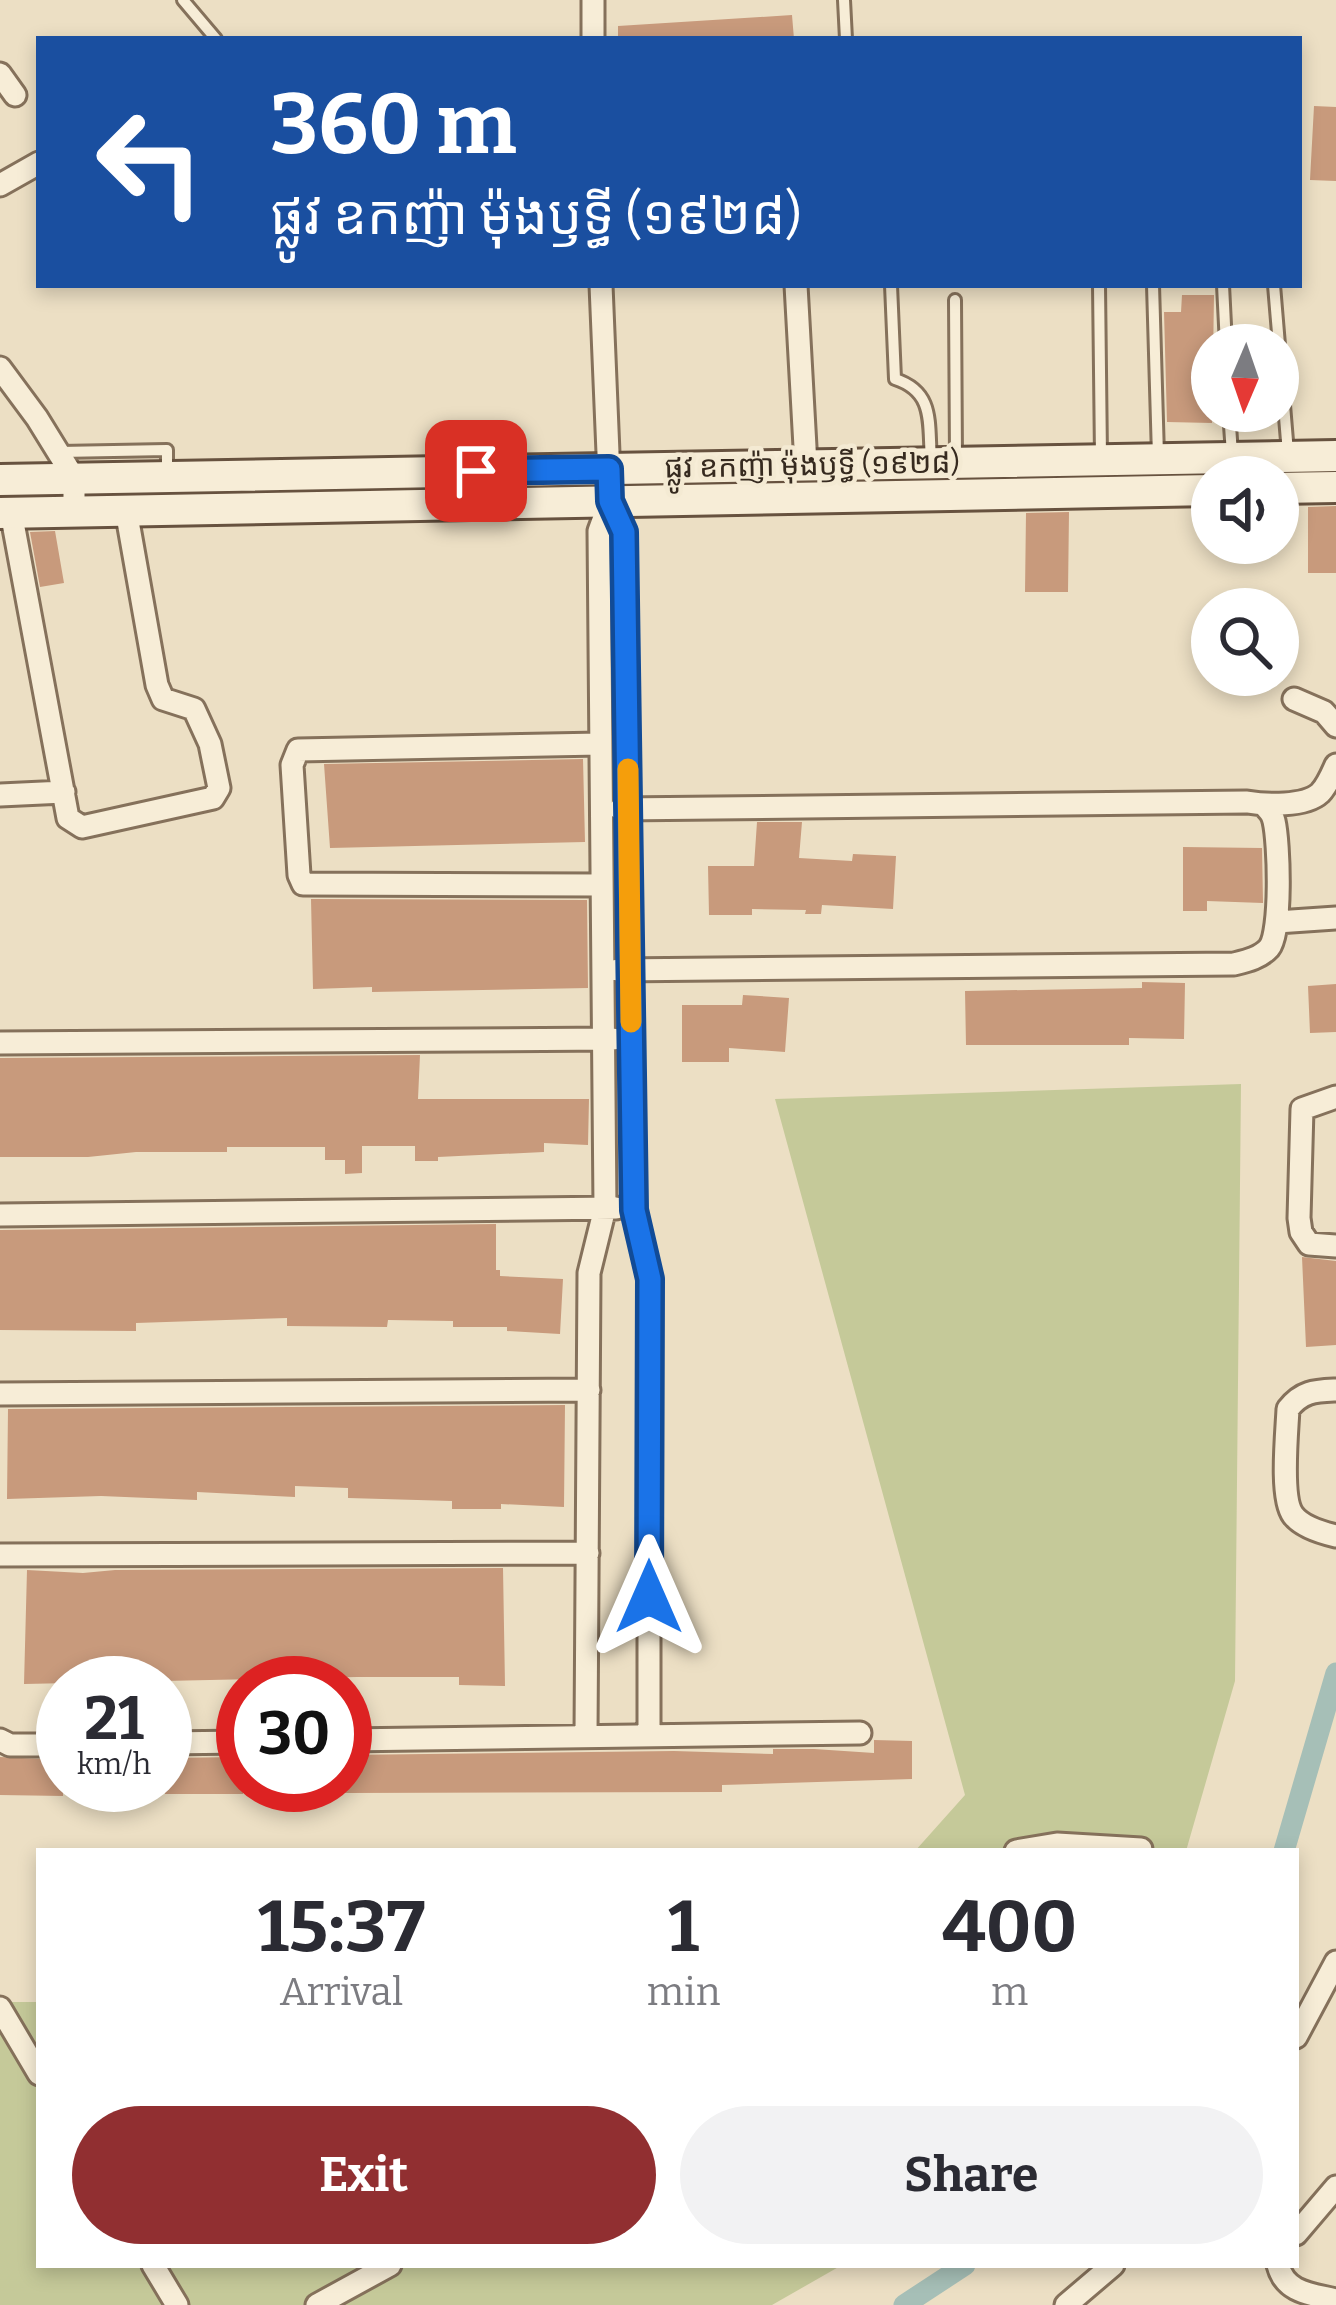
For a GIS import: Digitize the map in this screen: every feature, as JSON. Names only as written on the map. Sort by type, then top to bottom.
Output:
[{"type":"main road","name":"ផ្លូវ ឧកញ៉ា ម៉ុងឫទ្ធី (១៩២៨)","points":[[1299,456],[1336,456]]},
{"type":"main road","name":"ផ្លូវ ឧកញ៉ា ម៉ុងឫទ្ធី (១៩២៨)","points":[[0,480],[82,465],[167,477],[1191,459]]},
{"type":"main road","points":[[1299,488],[1336,487]]},
{"type":"main road","name":"ផ្លូវ ឧកញ៉ា ម៉ុងឫទ្ធី (១៩២៨)","points":[[6,513],[1191,490]]},
{"type":"street","points":[[592,0],[593,36]]},
{"type":"street","points":[[0,74],[15,95]]},
{"type":"street","points":[[0,185],[36,165]]},
{"type":"street","points":[[586,1735],[589,1274],[605,1208],[599,531],[610,501],[601,288]]},
{"type":"street","points":[[796,288],[806,465]]},
{"type":"street","points":[[0,368],[82,465],[157,686],[163,699],[194,709],[210,744],[219,788],[213,798],[82,827],[68,818],[6,513]]},
{"type":"street","points":[[610,501],[624,532],[634,1210],[650,1279],[649,1733]]},
{"type":"street","points":[[1294,699],[1324,712],[1336,726]]},
{"type":"street","points":[[601,744],[298,750],[292,765],[303,884],[602,885]]},
{"type":"street","points":[[601,809],[1264,805],[1312,798],[1321,792],[1336,765]]},
{"type":"street","points":[[0,795],[64,791]]},
{"type":"street","points":[[603,970],[1234,964],[1266,951],[1274,941],[1275,825],[1264,805]]},
{"type":"street","points":[[1277,922],[1336,918]]},
{"type":"street","points":[[0,1043],[632,1039]]},
{"type":"street","points":[[1336,1097],[1302,1109],[1299,1218],[1309,1244],[1336,1246]]},
{"type":"street","points":[[0,1215],[634,1210]]},
{"type":"street","points":[[0,1394],[589,1390]]},
{"type":"street","points":[[1336,1390],[1311,1391],[1288,1409],[1287,1501],[1305,1525],[1336,1536]]},
{"type":"street","points":[[0,1555],[588,1553]]},
{"type":"street","points":[[372,1739],[860,1733]]},
{"type":"street","points":[[0,1740],[36,1745]]},
{"type":"street","points":[[1034,1848],[1057,1844],[1124,1848]]},
{"type":"street","points":[[1299,2031],[1336,1962]]},
{"type":"street","points":[[0,2008],[36,2069]]},
{"type":"street","points":[[1299,2230],[1336,2187]]},
{"type":"street","points":[[155,2268],[177,2305]]},
{"type":"street","points":[[317,2305],[385,2268]]},
{"type":"street","points":[[1066,2305],[1109,2268]]},
{"type":"street","points":[[1279,2268],[1296,2291],[1336,2300]]},
{"type":"lane","points":[[183,0],[213,36]]},
{"type":"lane","points":[[844,0],[846,36]]},
{"type":"lane","points":[[891,288],[895,379],[914,386],[927,404],[943,463]]},
{"type":"lane","points":[[1099,288],[1101,460]]},
{"type":"lane","points":[[1153,288],[1158,459]]},
{"type":"lane","points":[[1223,288],[1225,324]]},
{"type":"lane","points":[[1274,288],[1288,456]]},
{"type":"lane","points":[[943,463],[955,300]]},
{"type":"green space","points":[[1241,1084],[1235,1681],[1187,1848],[918,1848],[965,1795],[775,1099]]},
{"type":"green space","points":[[0,2002],[36,2002],[36,2268],[837,2268],[772,2305],[0,2305]]},
{"type":"building","points":[[792,15],[794,36],[618,36],[618,26]]},
{"type":"building","points":[[1314,106],[1336,107],[1336,181],[1310,180]]},
{"type":"building","points":[[1182,295],[1214,295],[1214,324],[1191,324],[1191,423],[1167,422],[1164,312],[1181,312]]},
{"type":"building","points":[[1336,506],[1336,573],[1308,573],[1308,507]]},
{"type":"building","points":[[1069,512],[1068,592],[1025,592],[1026,513]]},
{"type":"building","points":[[55,531],[64,583],[40,587],[30,532]]},
{"type":"building","points":[[583,759],[585,842],[330,848],[324,764]]},
{"type":"building","points":[[757,822],[802,822],[799,858],[852,861],[853,854],[896,856],[893,909],[822,905],[821,914],[752,909],[752,915],[709,915],[708,866],[754,866]]},
{"type":"building","points":[[1183,847],[1262,848],[1263,903],[1207,901],[1207,911],[1183,911]]},
{"type":"building","points":[[311,899],[587,900],[588,988],[313,989]]},
{"type":"building","points":[[1142,982],[1185,983],[1184,1039],[1129,1038],[1129,1045],[966,1045],[965,991],[1142,988]]},
{"type":"building","points":[[1336,984],[1336,1032],[1310,1033],[1308,986]]},
{"type":"building","points":[[743,995],[789,998],[785,1052],[729,1048],[729,1062],[682,1062],[682,1005],[742,1005]]},
{"type":"building","points":[[420,1055],[418,1099],[589,1099],[588,1145],[544,1143],[544,1152],[438,1157],[438,1161],[415,1161],[415,1146],[362,1146],[362,1173],[345,1174],[345,1160],[325,1160],[325,1147],[0,1157],[0,1058]]},
{"type":"building","points":[[496,1224],[500,1276],[563,1279],[560,1334],[453,1327],[453,1321],[388,1320],[387,1327],[287,1326],[287,1318],[136,1323],[136,1331],[0,1330],[0,1230]]},
{"type":"building","points":[[1302,1257],[1336,1261],[1336,1345],[1306,1347]]},
{"type":"building","points":[[565,1405],[564,1507],[501,1504],[501,1509],[452,1509],[452,1501],[348,1498],[348,1488],[295,1486],[295,1497],[197,1492],[197,1500],[7,1499],[8,1409]]},
{"type":"building","points":[[503,1568],[505,1686],[459,1685],[459,1677],[372,1677],[372,1656],[216,1656],[216,1680],[192,1680],[192,1656],[36,1656],[36,1684],[24,1684],[27,1570]]},
{"type":"building","points":[[874,1740],[912,1741],[912,1779],[722,1785],[722,1792],[372,1793],[372,1755],[773,1754],[773,1749],[874,1753]]},
{"type":"building","points":[[0,1757],[36,1759],[36,1796],[0,1795]]},
{"type":"building","points":[[216,1757],[216,1794],[192,1794],[192,1758]]},
{"type":"waterway","points":[[1285,1848],[1336,1673]]},
{"type":"waterway","points":[[904,2305],[960,2268]]},
{"type":"slow traffic","points":[[628,769],[631,1022]]},
{"type":"route","points":[[476,471],[609,469],[610,501],[624,532],[634,1210],[650,1279],[649,1597]]}]
